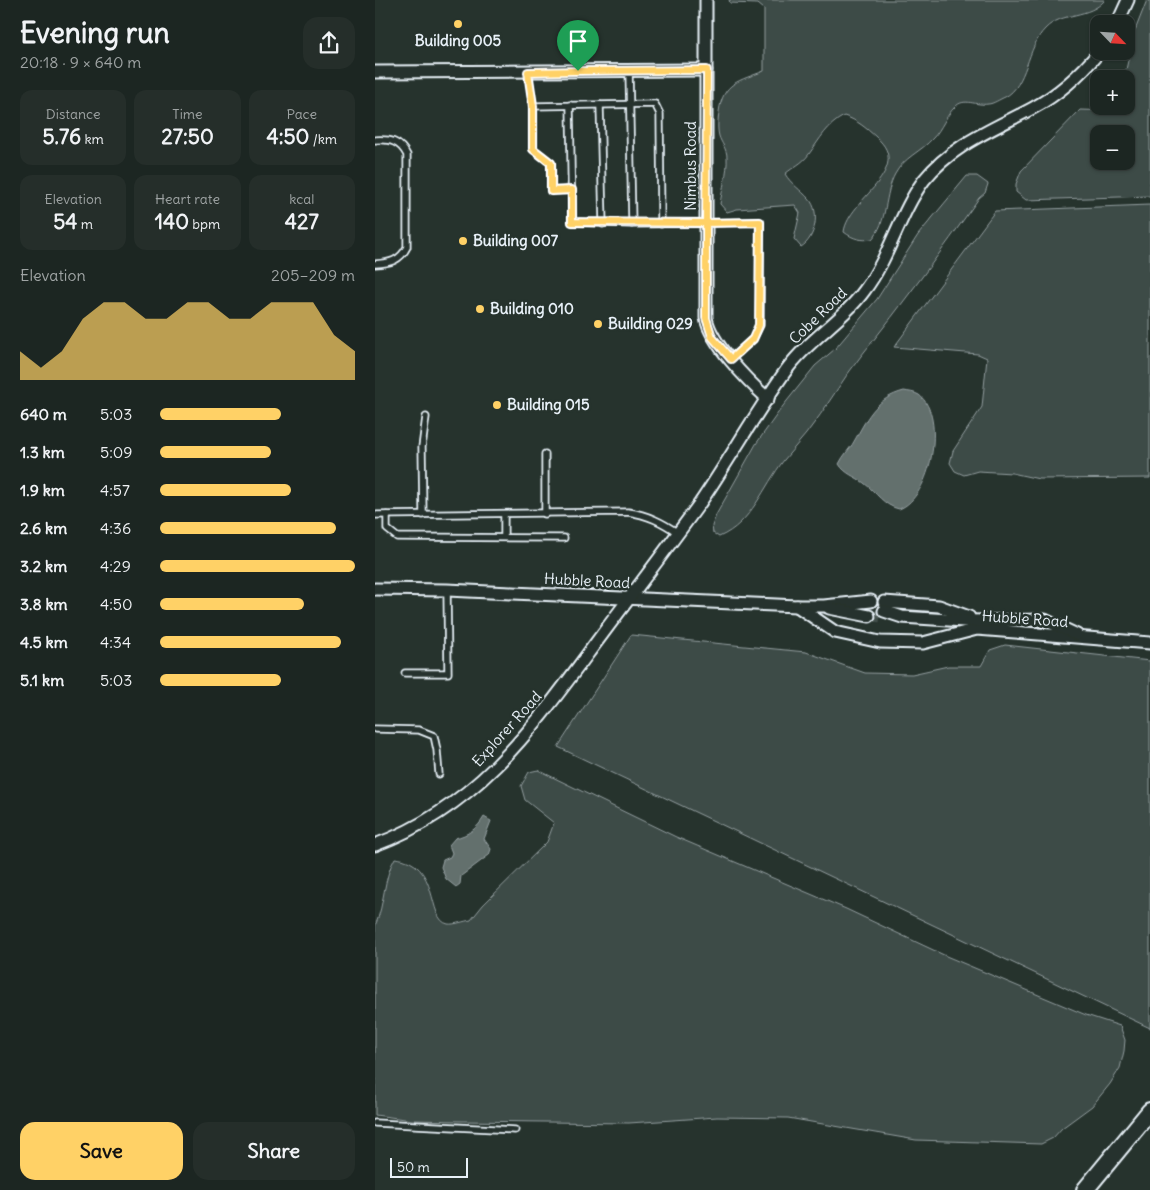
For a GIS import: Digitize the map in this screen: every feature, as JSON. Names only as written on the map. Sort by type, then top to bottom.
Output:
[{"type":"main road","points":[[1085,1190],[1150,1111]]},
{"type":"street","name":"Nimbus Road","points":[[706,0],[706,318],[712,337],[749,382],[768,399]]},
{"type":"street","points":[[1121,15],[1128,0]]},
{"type":"street","name":"Cobe Road","points":[[630,598],[678,533],[802,349],[849,308],[864,291],[876,273],[912,199],[938,164],[976,137],[1052,96],[1073,80],[1092,60]]},
{"type":"street","points":[[375,72],[707,70]]},
{"type":"street","name":"Hubble Road","points":[[375,589],[447,590],[824,606],[870,609],[840,610],[824,606]]},
{"type":"street","name":"Explorer Road","points":[[375,845],[416,825],[449,805],[477,784],[506,758],[548,707],[630,598]]},
{"type":"street","name":"Hubble Road","points":[[797,606],[835,632],[880,642],[923,643],[977,629],[1150,643]]},
{"type":"street","name":"Hubble Road","points":[[981,620],[939,606],[884,610],[902,617],[981,620],[1045,620],[1081,638]]},
{"type":"lane","points":[[629,70],[632,224]]},
{"type":"lane","points":[[528,72],[533,106],[533,149],[551,163],[551,191],[572,190]]},
{"type":"lane","points":[[533,106],[651,103],[659,108],[661,224]]},
{"type":"lane","points":[[570,105],[572,222],[661,224],[760,222],[759,325],[753,339],[731,359]]},
{"type":"lane","points":[[601,105],[603,224]]},
{"type":"lane","points":[[375,140],[394,141],[403,146],[407,155],[407,247],[403,256],[395,261],[375,264]]},
{"type":"lane","points":[[423,515],[422,447],[427,417]]},
{"type":"lane","points":[[545,454],[545,514]]},
{"type":"lane","points":[[375,515],[628,512],[645,515],[661,522],[678,533]]},
{"type":"lane","points":[[504,514],[504,537]]},
{"type":"lane","points":[[387,515],[387,529],[397,537],[564,538]]},
{"type":"lane","points":[[405,673],[448,673],[447,590]]},
{"type":"lane","points":[[375,729],[419,730],[434,736],[439,774]]},
{"type":"lane","points":[[375,1123],[515,1130]]},
{"type":"shaded area","points":[[729,0],[1105,0],[1091,10],[1059,20],[1045,29],[1034,46],[1018,84],[1005,97],[990,104],[966,102],[955,107],[933,138],[903,163],[895,174],[881,224],[872,239],[858,239],[844,232],[848,220],[856,208],[884,173],[888,161],[886,149],[865,127],[853,120],[844,116],[833,124],[807,157],[785,174],[809,199],[815,211],[813,232],[801,247],[794,239],[800,213],[795,205],[737,209],[727,212],[720,204],[727,163],[727,154],[718,130],[721,102],[728,88],[740,80],[764,71],[764,9],[758,4],[730,3]]},
{"type":"shaded area","points":[[1147,0],[1150,0],[1150,196],[1026,200],[1016,192],[1016,184],[1021,171],[1080,110],[1090,110],[1090,115],[1135,115],[1135,70],[1126,70],[1128,60],[1135,60],[1135,30]]},
{"type":"shaded area","points":[[967,176],[977,176],[988,184],[985,193],[979,198],[813,424],[784,460],[749,514],[730,531],[719,537],[713,533],[712,526],[716,515],[756,444],[783,406],[815,366],[835,349],[877,299],[918,235]]},
{"type":"shaded area","points":[[1150,205],[1150,478],[1039,479],[1012,473],[978,471],[964,475],[955,471],[950,463],[953,451],[982,407],[987,358],[978,354],[894,347],[995,211]]},
{"type":"shaded area","points":[[904,391],[919,395],[927,405],[932,420],[933,437],[927,474],[920,490],[910,502],[899,509],[884,502],[864,483],[844,470],[839,464],[874,409],[887,398]]},
{"type":"shaded area","points":[[631,635],[806,652],[865,673],[912,674],[948,666],[981,666],[990,650],[1005,645],[1150,661],[1150,1028],[558,747]]},
{"type":"shaded area","points":[[538,770],[676,837],[846,909],[946,956],[1086,1015],[1120,1026],[1125,1040],[1120,1068],[1092,1106],[1062,1128],[1053,1138],[1041,1144],[916,1140],[788,1118],[717,1117],[629,1123],[412,1120],[375,1115],[375,926],[391,866],[395,858],[410,862],[420,869],[441,920],[450,924],[471,920],[483,905],[547,842],[554,823],[525,800],[521,786],[529,772]]},
{"type":"shaded area","points":[[484,817],[491,821],[484,839],[491,849],[489,855],[461,876],[460,884],[456,887],[446,879],[441,867],[443,860],[450,857],[452,853],[449,845],[455,838],[472,831]]},
{"type":"tunnel","points":[[869,616],[883,617]]},
{"type":"place","name":"Building 005","points":[[458,24]]},
{"type":"place","name":"Building 007","points":[[463,241]]},
{"type":"place","name":"Building 010","points":[[480,309]]},
{"type":"place","name":"Building 029","points":[[598,324]]},
{"type":"place","name":"Building 015","points":[[497,405]]},
{"type":"route","points":[[578,71],[528,72],[533,106],[533,149],[551,163],[551,191],[572,190],[572,222],[603,224],[706,223],[706,318],[708,329],[712,337],[731,359],[757,335],[759,325],[760,222],[706,223],[707,70],[578,71]]}]
